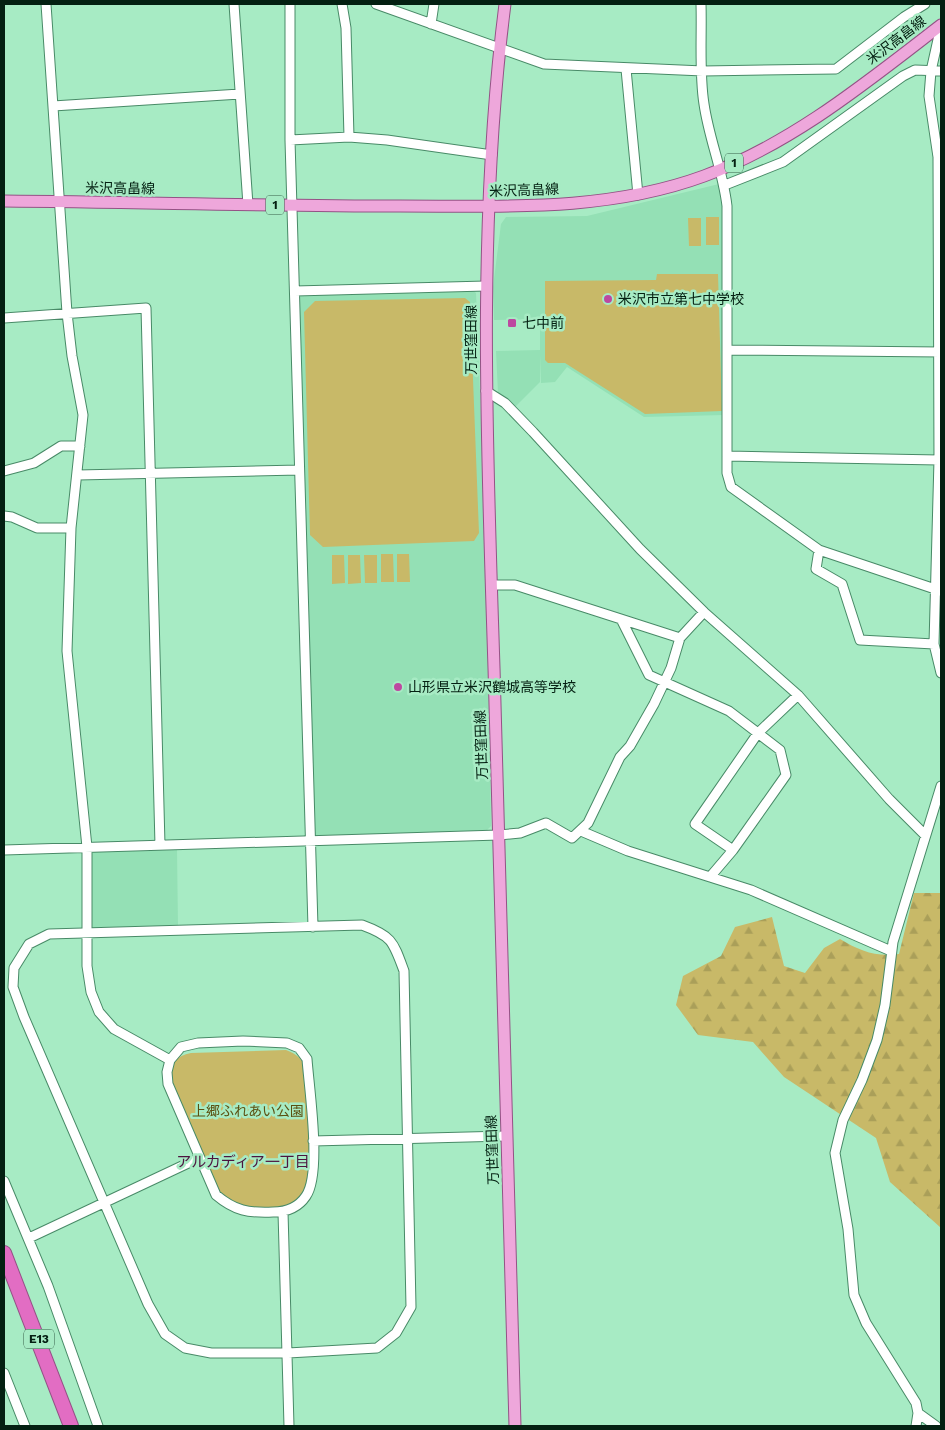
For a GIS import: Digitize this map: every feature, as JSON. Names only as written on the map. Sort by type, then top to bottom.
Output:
[{"type":"highway","name":"E13","points":[[4,1253],[71,1426]]},
{"type":"highway","name":"E13","points":[[4,1270],[64,1426]]},
{"type":"main road","name":"万世窪田線","points":[[505,4],[499,49],[492,155],[486,286],[486,391],[515,1426]]},
{"type":"main road","name":"米沢高畠線","points":[[4,199],[60,202],[248,205],[490,206],[584,202],[638,195],[676,185],[720,170],[754,154],[804,126],[941,26]]},
{"type":"street","points":[[46,4],[67,313],[82,415],[78,475],[71,528],[67,652],[87,847],[85,932],[90,992],[99,1012],[114,1029],[170,1060]]},
{"type":"street","points":[[234,4],[248,205]]},
{"type":"street","points":[[290,4],[290,140],[313,927]]},
{"type":"street","points":[[342,4],[346,28],[349,137]]},
{"type":"street","points":[[376,4],[499,49],[551,65],[703,71],[836,69],[852,59],[904,16],[921,5]]},
{"type":"street","points":[[431,24],[434,4]]},
{"type":"street","points":[[701,4],[704,110],[725,185],[727,206],[727,473],[731,487],[819,550],[939,591]]},
{"type":"street","points":[[941,26],[931,71],[929,96],[938,157],[940,352],[939,591],[934,644],[941,673]]},
{"type":"street","points":[[626,69],[638,195]]},
{"type":"street","points":[[725,185],[783,162],[903,76],[915,70],[941,71]]},
{"type":"street","points":[[53,106],[240,94]]},
{"type":"street","points":[[290,140],[349,137],[388,140],[492,155]]},
{"type":"street","points":[[295,291],[486,286]]},
{"type":"street","points":[[4,318],[146,308],[160,845]]},
{"type":"street","points":[[727,350],[940,352]]},
{"type":"street","points":[[486,391],[505,403],[516,414],[574,474],[640,550],[704,612],[798,695],[889,799],[925,835]]},
{"type":"street","points":[[4,471],[34,462],[61,446],[80,446]]},
{"type":"street","points":[[727,456],[939,460]]},
{"type":"street","points":[[78,475],[299,470]]},
{"type":"street","points":[[4,516],[12,517],[36,528],[71,528]]},
{"type":"street","points":[[819,550],[816,569],[842,584],[860,640],[934,644]]},
{"type":"street","points":[[491,585],[515,585],[680,638]]},
{"type":"street","points":[[4,850],[498,835],[520,833],[546,823],[572,838],[581,831],[598,806],[620,757],[630,746],[666,680],[680,638],[704,612]]},
{"type":"street","points":[[621,619],[649,675],[666,680],[729,710],[780,750],[786,775],[733,850],[710,877]]},
{"type":"street","points":[[733,850],[695,824],[758,733],[798,695]]},
{"type":"street","points":[[916,1426],[918,1413],[911,1396],[866,1323],[854,1295],[848,1228],[836,1164],[836,1143],[843,1120],[862,1080],[877,1040],[885,1005],[892,951],[941,786]]},
{"type":"street","points":[[581,831],[628,851],[752,890],[892,951]]},
{"type":"street","points":[[362,925],[384,933],[396,950],[404,971],[411,1307],[396,1333],[377,1348],[288,1353],[210,1353],[185,1348],[165,1334],[148,1304],[13,987],[14,968],[29,944],[49,934],[85,932],[362,925]]},
{"type":"street","points":[[242,1041],[287,1043],[299,1048],[307,1059],[314,1141],[312,1178],[307,1196],[297,1206],[283,1212],[256,1213],[231,1207],[216,1195],[168,1084],[170,1060],[181,1047],[198,1043],[242,1041]]},
{"type":"street","points":[[314,1141],[506,1136]]},
{"type":"street","points":[[29,1238],[105,1200],[199,1158]]},
{"type":"street","points":[[4,1181],[48,1286],[98,1426]]},
{"type":"street","points":[[283,1212],[289,1426]]},
{"type":"street","points":[[4,1374],[25,1426]]},
{"type":"street","points":[[918,1413],[936,1426]]},
{"type":"shaded area","name":"米沢市立第七中学校","points":[[719,184],[723,199],[724,415],[644,417],[567,367],[555,382],[541,383],[540,355],[540,382],[515,407],[498,393],[496,351],[540,350],[540,319],[494,320],[493,287],[501,224],[506,217],[587,216]]},
{"type":"shaded area","name":"山形県立米沢鶴城高等学校","points":[[471,289],[476,293],[486,548],[491,826],[486,831],[317,836],[313,833],[298,299],[303,293]]},
{"type":"shaded area","points":[[177,850],[178,927],[94,930],[92,927],[91,852]]},
{"type":"green space","points":[[706,217],[719,217],[719,245],[706,245]]},
{"type":"green space","points":[[688,218],[701,218],[701,246],[689,246]]},
{"type":"green space","points":[[657,274],[718,274],[722,411],[645,414],[565,363],[548,363],[545,360],[545,281],[656,280]]},
{"type":"green space","points":[[465,298],[470,302],[479,533],[474,541],[323,547],[310,535],[304,312],[315,301]]},
{"type":"green space","points":[[381,554],[393,554],[394,582],[381,582]]},
{"type":"green space","points":[[397,554],[409,554],[410,582],[397,582]]},
{"type":"green space","points":[[332,555],[344,555],[345,583],[332,584]]},
{"type":"green space","points":[[348,555],[360,555],[361,583],[348,584]]},
{"type":"green space","points":[[364,555],[377,555],[377,583],[365,583]]},
{"type":"green space","points":[[914,893],[941,893],[941,1228],[890,1182],[876,1138],[784,1077],[753,1042],[698,1035],[676,1005],[683,976],[721,956],[735,927],[772,917],[784,966],[805,973],[824,948],[840,939],[854,947],[875,954],[899,954]]},
{"type":"green space","name":"上郷ふれあい公園","points":[[286,1050],[298,1057],[305,1068],[313,1187],[311,1197],[303,1206],[286,1210],[239,1213],[232,1211],[221,1196],[171,1084],[172,1068],[180,1057],[191,1053]]},
{"type":"place","name":"米沢市立第七中学校","points":[[608,299]]},
{"type":"place","name":"七中前","points":[[512,323]]},
{"type":"place","name":"山形県立米沢鶴城高等学校","points":[[398,687]]},
{"type":"district","name":"アルカディア一丁目","points":[[243,1162]]}]
